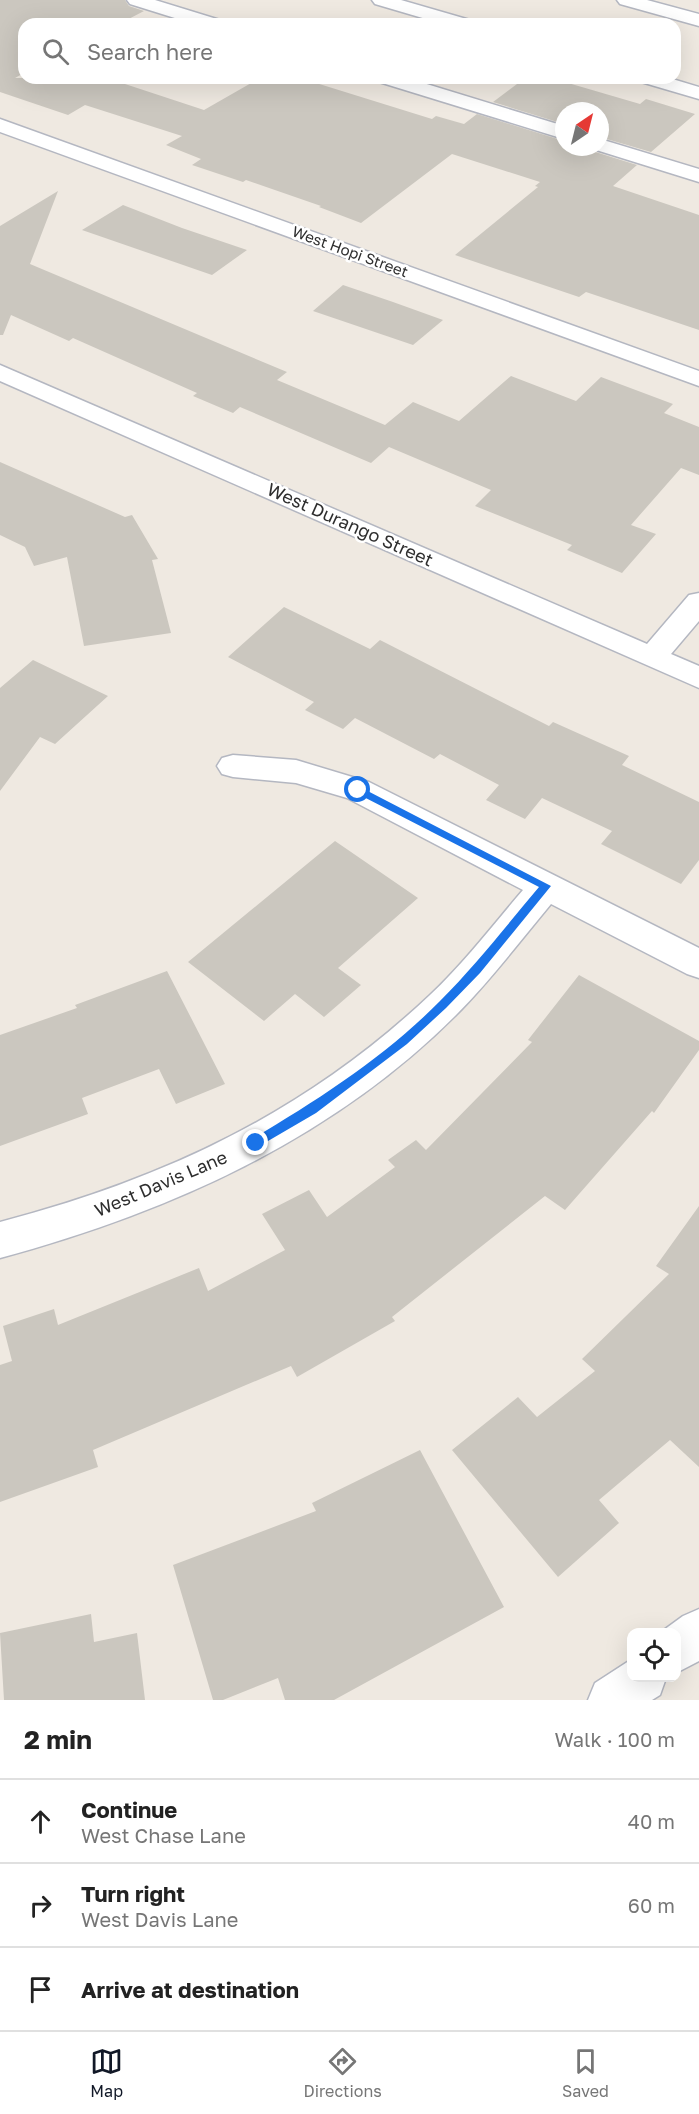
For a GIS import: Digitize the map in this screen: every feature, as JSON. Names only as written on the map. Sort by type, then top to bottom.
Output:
[{"type":"street","points":[[136,0],[194,18]]},
{"type":"street","points":[[381,0],[442,18]]},
{"type":"street","points":[[626,0],[699,20]]},
{"type":"street","points":[[405,84],[555,130]]},
{"type":"street","points":[[668,84],[699,93]]},
{"type":"street","name":"West Hopi Street","points":[[0,125],[699,380]]},
{"type":"street","points":[[609,148],[699,176]]},
{"type":"street","name":"West Durango Street","points":[[0,372],[699,678]]},
{"type":"street","points":[[652,657],[699,602]]},
{"type":"street","points":[[233,766],[264,766],[297,770],[358,790],[699,964]]},
{"type":"street","name":"West Davis Lane","points":[[0,1240],[67,1221],[143,1195],[256,1143],[312,1109],[377,1062],[442,1005],[476,970],[546,886]]},
{"type":"street","points":[[681,1646],[699,1632]]},
{"type":"street","points":[[612,1700],[636,1682]]},
{"type":"building","points":[[0,0],[125,0],[129,6],[144,11],[131,18],[18,18],[18,76],[15,78],[18,78],[18,84],[125,84],[204,110],[250,84],[319,84],[432,119],[436,116],[464,124],[477,114],[555,138],[555,156],[608,156],[637,165],[613,186],[699,215],[699,330],[586,292],[579,297],[455,255],[538,187],[535,186],[540,182],[452,154],[361,223],[319,207],[321,206],[246,180],[243,182],[192,165],[201,159],[166,145],[182,136],[85,105],[68,115],[0,92]]},
{"type":"building","points":[[517,84],[572,84],[640,104],[646,99],[695,114],[651,152],[609,140],[609,102],[555,102],[555,121],[493,102]]},
{"type":"building","points":[[58,191],[30,264],[287,372],[277,380],[385,425],[413,402],[459,421],[511,376],[576,401],[601,377],[673,404],[664,413],[699,427],[699,475],[681,468],[631,525],[656,534],[622,573],[567,550],[572,545],[475,506],[491,490],[389,447],[371,463],[240,407],[233,413],[193,396],[197,393],[73,338],[69,341],[11,315],[3,335],[0,335],[0,226]]},
{"type":"building","points":[[123,205],[247,250],[212,275],[82,230]]},
{"type":"building","points":[[343,285],[443,320],[413,345],[313,311]]},
{"type":"building","points":[[0,462],[125,517],[132,515],[158,559],[152,560],[171,633],[84,646],[67,557],[34,566],[25,547],[0,535]]},
{"type":"building","points":[[284,607],[370,649],[380,640],[549,726],[553,722],[629,756],[622,765],[699,802],[699,860],[681,884],[601,844],[612,831],[542,798],[525,819],[486,800],[499,785],[440,754],[434,759],[355,718],[343,729],[305,710],[314,702],[228,657]]},
{"type":"building","points":[[33,660],[108,696],[55,744],[40,737],[0,791],[0,688]]},
{"type":"building","points":[[335,841],[418,898],[338,968],[361,985],[324,1017],[295,994],[264,1021],[188,962]]},
{"type":"building","points":[[167,971],[225,1084],[176,1104],[159,1069],[82,1098],[88,1114],[0,1146],[0,1035],[77,1008],[75,1005]]},
{"type":"building","points":[[579,975],[699,1041],[699,1050],[654,1113],[652,1111],[565,1210],[545,1196],[392,1317],[395,1321],[297,1377],[291,1366],[93,1450],[98,1467],[0,1502],[0,1365],[12,1361],[3,1326],[54,1309],[58,1325],[199,1268],[208,1291],[285,1250],[262,1214],[309,1190],[327,1217],[395,1167],[388,1160],[416,1140],[426,1150],[532,1042],[528,1040]]},
{"type":"building","points":[[699,1206],[699,1467],[670,1440],[599,1500],[619,1523],[558,1577],[452,1450],[518,1397],[537,1417],[595,1371],[582,1359],[669,1274],[656,1266]]},
{"type":"building","points":[[420,1450],[504,1607],[334,1700],[285,1700],[278,1678],[223,1700],[213,1700],[173,1565],[316,1511],[312,1503]]},
{"type":"building","points":[[91,1614],[94,1642],[137,1633],[145,1700],[4,1700],[0,1633]]},
{"type":"route","points":[[256,1143],[360,1076],[403,1041],[476,970],[546,886],[358,790]]}]
